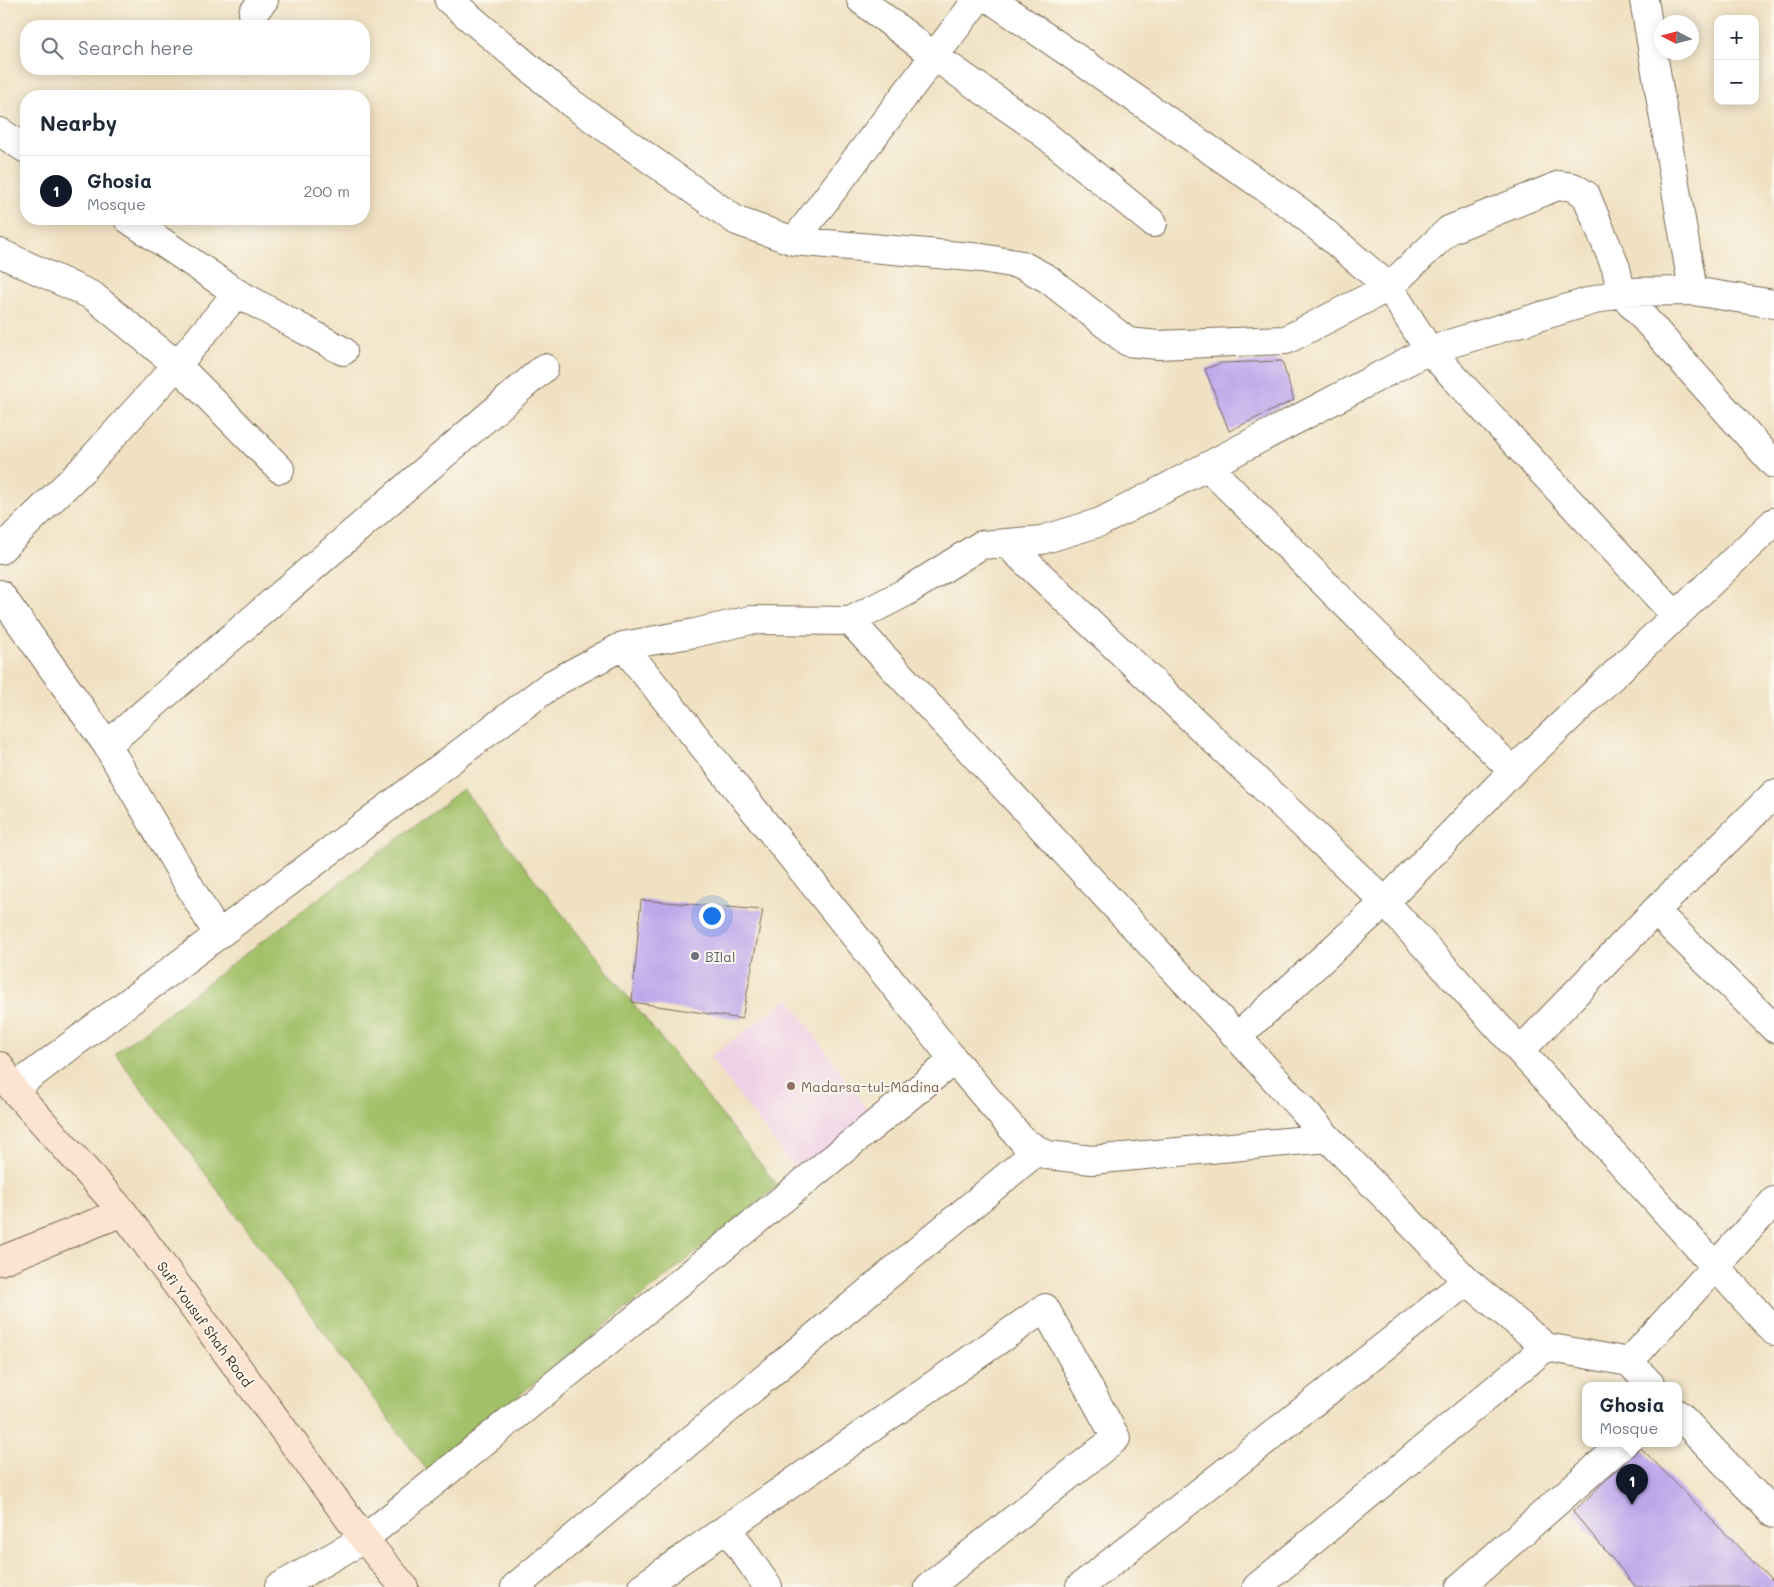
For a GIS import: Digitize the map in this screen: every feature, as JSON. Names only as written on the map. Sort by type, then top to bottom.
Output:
[{"type":"main road","name":"Sufi Yousuf Shah Road","points":[[0,1066],[13,1089],[123,1212],[364,1539],[404,1587]]},
{"type":"main road","points":[[0,1261],[123,1212]]},
{"type":"street","points":[[449,0],[571,103],[737,221],[794,241],[982,258],[1022,265],[1048,279],[1128,342],[1158,345],[1286,340],[1389,287],[1449,230],[1560,185],[1573,186],[1586,195],[1616,268],[1620,292],[1774,464]]},
{"type":"street","points":[[861,0],[934,56],[1037,128],[1153,223]]},
{"type":"street","points":[[794,241],[977,0]]},
{"type":"street","points":[[992,0],[1299,211],[1389,287],[1429,350],[1676,616]]},
{"type":"street","points":[[1644,0],[1693,291]]},
{"type":"street","points":[[0,132],[20,145]]},
{"type":"street","points":[[137,225],[237,293],[343,351]]},
{"type":"street","points":[[0,253],[94,296],[177,365],[280,469]]},
{"type":"street","points":[[13,1089],[552,684],[624,646],[751,620],[850,621],[906,592],[981,545],[1042,540],[1100,522],[1429,350],[1620,292],[1693,291],[1774,304]]},
{"type":"street","points":[[0,550],[83,469],[177,365],[237,293]]},
{"type":"street","points":[[108,745],[544,368]]},
{"type":"street","points":[[1208,466],[1513,771]]},
{"type":"street","points":[[1237,1037],[1385,902],[1513,771],[1774,522]]},
{"type":"street","points":[[1006,544],[1385,902],[1774,1331]]},
{"type":"street","points":[[0,594],[108,745],[218,935]]},
{"type":"street","points":[[850,621],[1237,1037],[1328,1138],[1467,1281],[1546,1348],[1629,1362],[1648,1382]]},
{"type":"street","points":[[624,646],[954,1060],[1024,1142],[1048,1155],[1092,1160],[1328,1138]]},
{"type":"street","points":[[1521,1050],[1654,911],[1774,794]]},
{"type":"street","points":[[1654,911],[1774,1028]]},
{"type":"street","points":[[279,1587],[364,1539],[954,1060]]},
{"type":"street","points":[[515,1587],[1038,1150]]},
{"type":"street","points":[[1629,1362],[1774,1201]]},
{"type":"street","points":[[1080,1587],[1467,1281]]},
{"type":"street","points":[[642,1587],[1045,1308],[1116,1438],[929,1587]]},
{"type":"street","points":[[1257,1587],[1546,1348]]},
{"type":"street","points":[[1682,1418],[1774,1514]]},
{"type":"street","points":[[1460,1587],[1620,1447]]},
{"type":"street","points":[[727,1528],[768,1587]]},
{"type":"shaded area","name":"Madarsa-tul-Madina","points":[[789,999],[871,1115],[799,1175],[710,1057]]},
{"type":"green space","points":[[463,789],[778,1186],[427,1470],[115,1053]]},
{"type":"building","points":[[1282,361],[1294,400],[1229,431],[1205,369],[1221,363]]},
{"type":"building","name":"BIlal","points":[[641,900],[763,910],[742,1019],[632,1002]]},
{"type":"building","points":[[1640,1447],[1774,1583],[1774,1587],[1636,1587],[1573,1512]]},
{"type":"place","name":"BIlal","points":[[695,956]]},
{"type":"place","name":"Madarsa-tul-Madina","points":[[791,1086]]},
{"type":"place","name":"Ghosia","points":[[1632,1505]]}]
